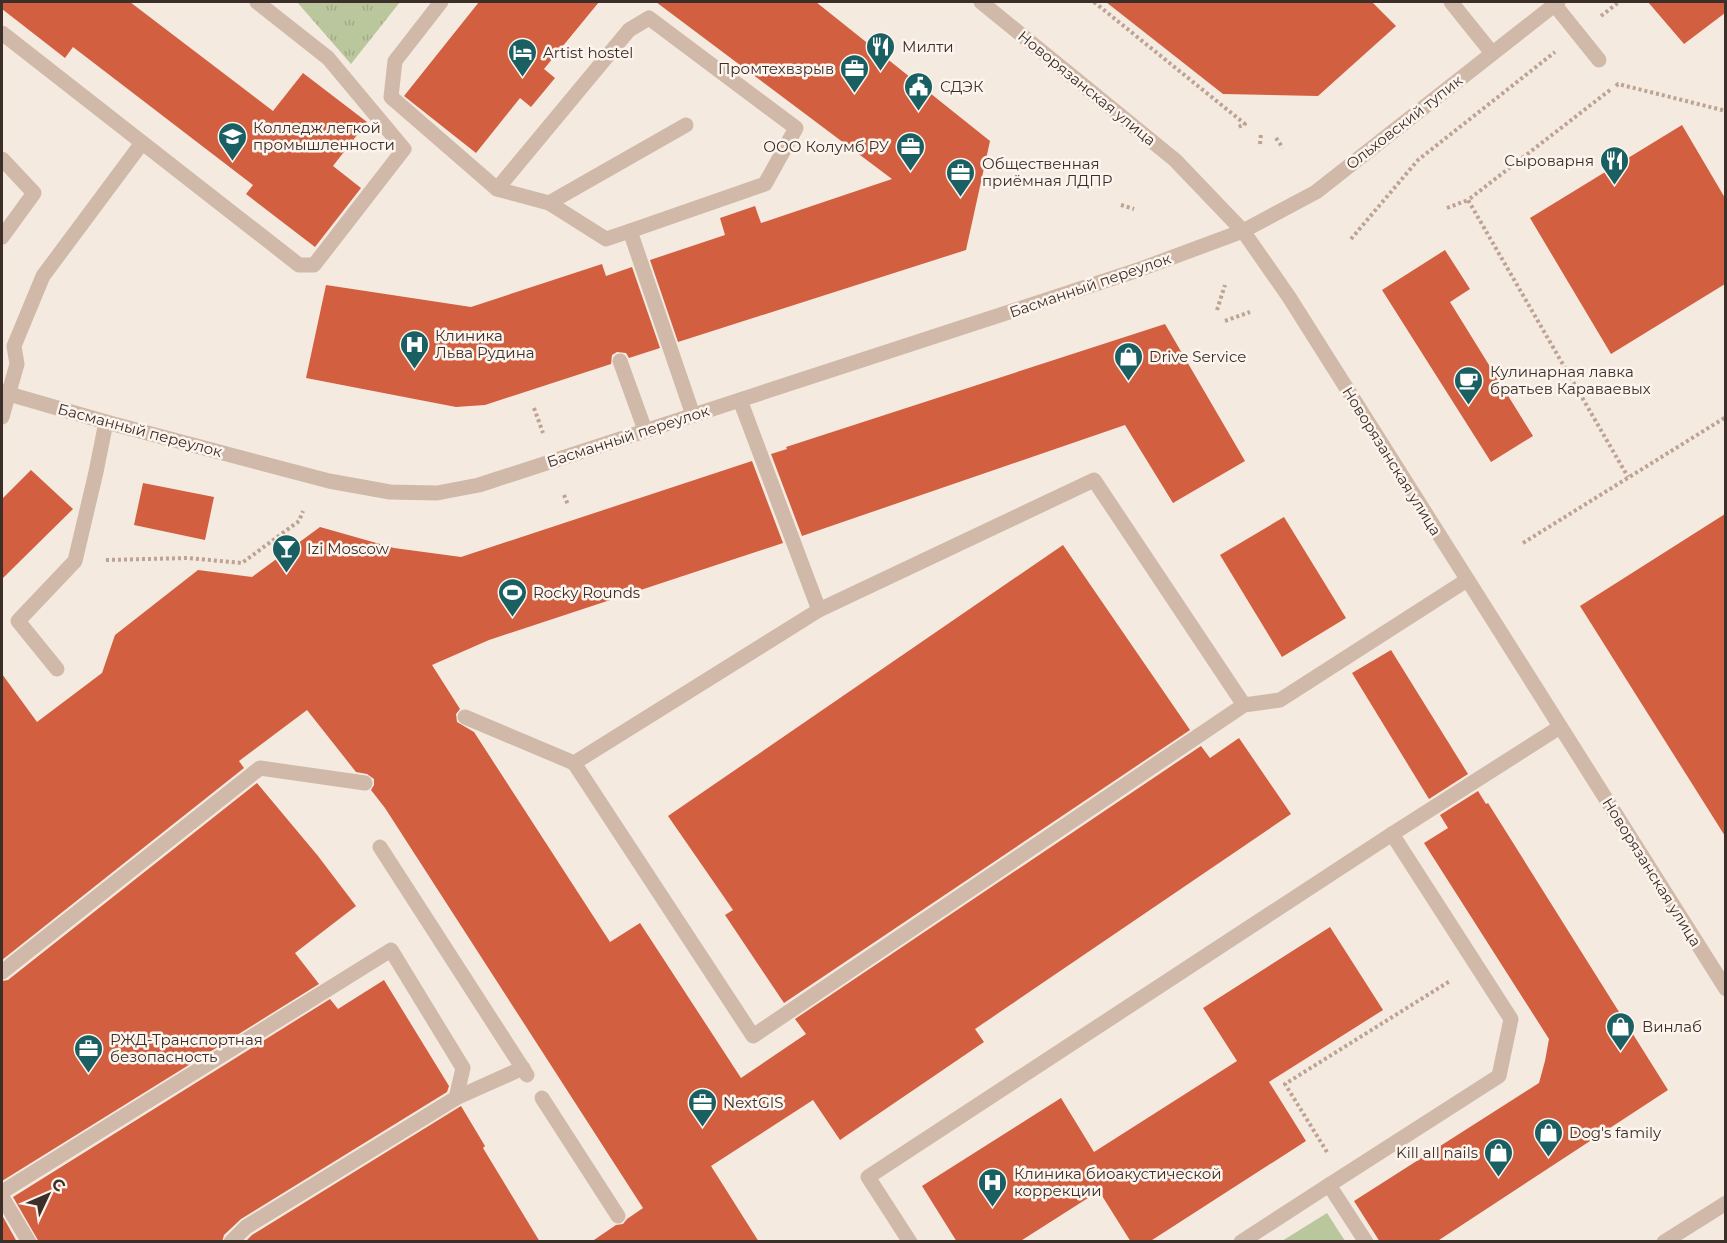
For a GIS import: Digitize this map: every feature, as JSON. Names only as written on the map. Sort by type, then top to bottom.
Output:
[{"type":"street","points":[[2,33],[298,265],[314,265],[404,149],[328,58],[257,2]]},
{"type":"street","points":[[441,2],[395,61],[391,97],[497,189],[549,203],[606,239],[765,183],[796,128],[649,18],[629,30],[497,189]]},
{"type":"street","name":"Новорязанская улица","points":[[981,2],[1175,160],[1243,231],[1289,297],[1725,988]]},
{"type":"street","points":[[1451,2],[1492,54]]},
{"type":"street","points":[[1556,3],[1599,60]]},
{"type":"street","name":"Ольховский тупик","points":[[1243,231],[1316,192],[1556,3]]},
{"type":"street","points":[[549,203],[686,125]]},
{"type":"street","points":[[2,417],[5,393],[17,364],[14,346],[43,276],[142,143]]},
{"type":"street","points":[[2,159],[34,193],[2,237]]},
{"type":"street","points":[[630,231],[693,415]]},
{"type":"street","name":"Басманный переулок","points":[[5,393],[329,481],[390,492],[437,493],[480,485],[1138,270],[1243,231]]},
{"type":"street","points":[[620,361],[645,430]]},
{"type":"street","points":[[740,400],[819,610]]},
{"type":"street","points":[[57,669],[18,621],[75,561],[106,422]]},
{"type":"street","points":[[574,763],[819,610],[1094,480],[1244,705]]},
{"type":"street","points":[[465,717],[574,763],[753,1036],[1244,705],[1280,700],[1467,580]]},
{"type":"street","points":[[910,1242],[868,1177],[1392,834],[1560,727]]},
{"type":"street","points":[[2,972],[260,768],[365,783]]},
{"type":"street","points":[[1241,1242],[1499,1076],[1511,1019],[1392,834]]},
{"type":"street","points":[[231,1242],[246,1227],[456,1098],[525,1071],[380,847]]},
{"type":"street","points":[[2,1192],[391,950],[463,1068],[456,1098]]},
{"type":"street","points":[[542,1098],[618,1216]]},
{"type":"street","points":[[1335,1180],[1366,1242]]},
{"type":"street","points":[[2,1197],[29,1242]]},
{"type":"street","points":[[1664,1242],[1725,1203]]},
{"type":"path","points":[[1094,2],[1245,124],[1236,129]]},
{"type":"path","points":[[1351,239],[1418,160],[1619,2]]},
{"type":"path","points":[[1447,208],[1468,200],[1618,84],[1725,111]]},
{"type":"path","points":[[1260,144],[1261,134]]},
{"type":"path","points":[[1276,138],[1283,147]]},
{"type":"path","points":[[1468,200],[1628,477]]},
{"type":"path","points":[[1121,205],[1134,209]]},
{"type":"path","points":[[1217,310],[1225,285]]},
{"type":"path","points":[[1225,321],[1251,312]]},
{"type":"path","points":[[534,408],[543,433]]},
{"type":"path","points":[[1523,543],[1725,417]]},
{"type":"path","points":[[564,495],[567,505]]},
{"type":"path","points":[[75,561],[188,558],[242,563],[299,521],[303,511]]},
{"type":"path","points":[[1335,1180],[1285,1084],[1476,965]]},
{"type":"green space","points":[[297,2],[400,2],[351,64]]},
{"type":"green space","points":[[1327,1213],[1345,1241],[1282,1241]]},
{"type":"building","points":[[2,2],[130,2],[273,111],[303,73],[367,122],[333,166],[361,188],[315,247],[246,194],[253,185],[73,47],[65,58],[2,9]]},
{"type":"building","points":[[479,2],[599,2],[544,69],[555,78],[531,107],[520,98],[476,153],[404,96]]},
{"type":"building","points":[[656,2],[816,2],[990,141],[966,250],[678,342],[650,260],[725,235],[720,218],[755,206],[761,223],[892,179]]},
{"type":"building","points":[[1106,2],[1372,2],[1396,26],[1318,96],[1223,94]]},
{"type":"building","points":[[1648,2],[1725,2],[1725,13],[1684,44]]},
{"type":"building","points":[[1682,125],[1725,198],[1725,284],[1611,354],[1530,218]]},
{"type":"building","points":[[1445,250],[1470,289],[1450,302],[1533,436],[1491,462],[1382,290]]},
{"type":"building","points":[[602,264],[606,276],[632,267],[660,348],[629,358],[626,353],[617,352],[612,355],[611,364],[485,405],[456,407],[306,378],[326,285],[471,307]]},
{"type":"building","points":[[1165,324],[1245,461],[1173,503],[1125,425],[802,536],[771,454],[787,449],[786,447]]},
{"type":"building","points":[[752,461],[783,543],[489,640],[432,665],[460,709],[456,714],[457,722],[474,732],[610,942],[640,923],[741,1078],[806,1034],[795,1019],[1201,746],[1210,758],[1239,738],[1291,814],[975,1029],[984,1042],[840,1140],[813,1100],[711,1166],[759,1242],[591,1242],[616,1225],[623,1224],[643,1208],[385,808],[371,790],[374,779],[367,774],[356,772],[307,710],[239,761],[244,768],[2,960],[2,674],[37,722],[102,673],[115,635],[198,570],[252,577],[320,527],[394,548],[461,557]]},
{"type":"building","points":[[31,470],[73,509],[2,579],[2,499]]},
{"type":"building","points":[[143,483],[214,497],[205,540],[134,525]]},
{"type":"building","points":[[1725,514],[1725,836],[1580,606]]},
{"type":"building","points":[[1284,517],[1346,618],[1282,657],[1220,555]]},
{"type":"building","points":[[1063,545],[1190,730],[784,1003],[725,915],[733,910],[668,816]]},
{"type":"building","points":[[1391,650],[1468,774],[1429,799],[1352,673]]},
{"type":"building","points":[[257,783],[356,906],[295,953],[319,984],[2,1181],[2,981],[8,980]]},
{"type":"building","points":[[1478,791],[1486,804],[1488,803],[1668,1090],[1436,1242],[1380,1242],[1354,1201],[1539,1083],[1545,1061],[1549,1039],[1424,843],[1448,828],[1440,815]]},
{"type":"building","points":[[1330,927],[1383,1010],[1269,1082],[1306,1141],[1149,1242],[1131,1242],[1099,1191],[1019,1242],[957,1242],[922,1186],[1061,1098],[1094,1152],[1237,1061],[1203,1008]]},
{"type":"building","points":[[384,980],[449,1086],[447,1092],[241,1219],[224,1235],[222,1242],[39,1242],[13,1197],[330,999],[338,1009]]},
{"type":"building","points":[[461,1106],[485,1146],[483,1148],[540,1242],[245,1242],[252,1235]]},
{"type":"building","points":[[2,1215],[17,1242],[2,1242]]},
{"type":"place","name":"Милти","points":[[881,72]]},
{"type":"place","name":"Artist hostel","points":[[522,78]]},
{"type":"place","name":"Промтехвзрыв","points":[[855,94]]},
{"type":"place","name":"СДЭК","points":[[919,112]]},
{"type":"place","name":"Колледж легкой промышленности","points":[[232,162]]},
{"type":"place","name":"ООО Колумб РУ","points":[[910,172]]},
{"type":"place","name":"Сыроварня","points":[[1615,186]]},
{"type":"place","name":"Общественная приёмная ЛДПР","points":[[961,198]]},
{"type":"place","name":"Клиника Льва Рудина","points":[[414,370]]},
{"type":"place","name":"Drive Service","points":[[1128,382]]},
{"type":"place","name":"Кулинарная лавка братьев Караваевых","points":[[1469,406]]},
{"type":"place","name":"Izi Moscow","points":[[286,574]]},
{"type":"place","name":"Rocky Rounds","points":[[512,618]]},
{"type":"place","name":"Винлаб","points":[[1621,1052]]},
{"type":"place","name":"РЖД-Транспортная безопасность","points":[[89,1074]]},
{"type":"place","name":"NextGIS","points":[[702,1128]]},
{"type":"place","name":"Dog's family","points":[[1548,1158]]},
{"type":"place","name":"Kill all nails","points":[[1499,1178]]},
{"type":"place","name":"Клиника биоакустической коррекции","points":[[993,1208]]}]
